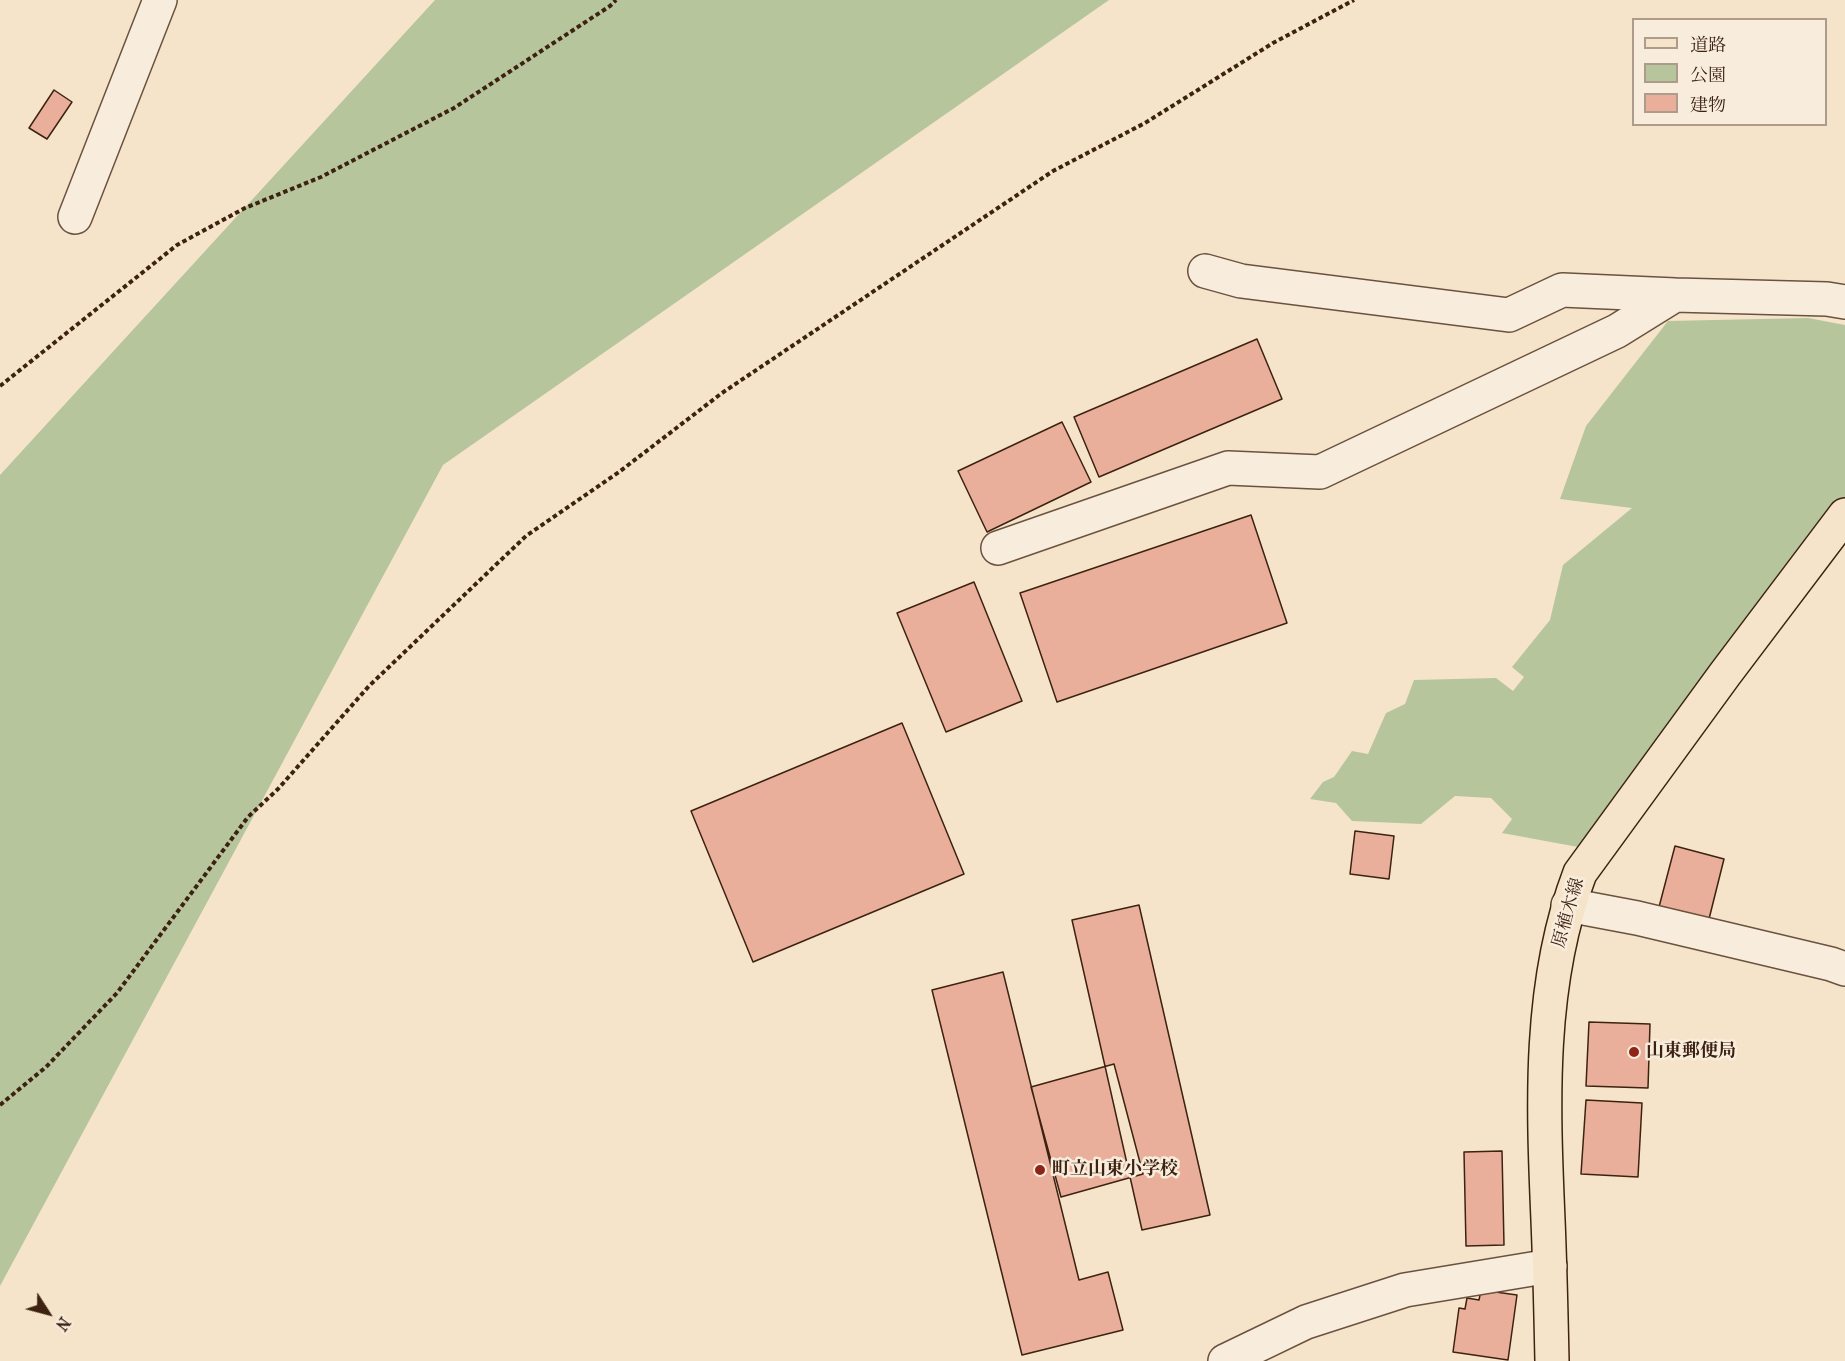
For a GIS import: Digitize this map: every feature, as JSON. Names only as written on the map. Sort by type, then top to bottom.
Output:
[{"type":"main road","name":"原植木線","points":[[1552,1361],[1544,1137],[1547,1032],[1556,962],[1568,904],[1580,873],[1725,674],[1845,515]]},
{"type":"street","points":[[75,217],[160,0]]},
{"type":"street","points":[[1205,271],[1241,281],[1509,315],[1562,290],[1827,299],[1845,302]]},
{"type":"street","points":[[998,548],[1228,468],[1320,472],[1617,331],[1675,295]]},
{"type":"street","points":[[1568,904],[1637,918],[1845,969]]},
{"type":"street","points":[[1225,1361],[1306,1322],[1405,1290],[1550,1266]]},
{"type":"path","points":[[0,386],[177,245],[245,208],[321,177],[454,108],[616,0]]},
{"type":"path","points":[[0,1105],[46,1067],[117,993],[248,817],[278,789],[369,686],[526,536],[619,472],[722,393],[1053,171],[1145,123],[1273,43],[1354,0]]},
{"type":"green space","points":[[435,0],[1109,0],[443,465],[0,1286],[0,475]]},
{"type":"green space","points":[[1808,318],[1845,325],[1845,509],[1589,849],[1502,833],[1512,819],[1491,798],[1455,796],[1421,824],[1352,821],[1336,803],[1310,799],[1323,782],[1334,777],[1352,751],[1368,754],[1386,713],[1405,704],[1414,680],[1496,678],[1513,691],[1524,677],[1512,667],[1550,620],[1563,565],[1632,508],[1560,499],[1586,426],[1668,321]]},
{"type":"building","points":[[54,90],[72,102],[47,139],[29,128]]},
{"type":"building","points":[[1257,339],[1282,399],[1099,477],[1074,417]]},
{"type":"building","points":[[1062,422],[1091,482],[987,532],[958,471]]},
{"type":"building","points":[[1251,515],[1287,623],[1057,702],[1020,593]]},
{"type":"building","points":[[974,582],[1022,701],[946,732],[897,613]]},
{"type":"building","points":[[902,723],[964,874],[753,962],[691,811]]},
{"type":"building","points":[[1355,831],[1394,836],[1389,879],[1350,874]]},
{"type":"building","points":[[1675,846],[1724,859],[1709,919],[1659,907]]},
{"type":"building","points":[[1139,905],[1210,1215],[1142,1230],[1072,920]]},
{"type":"building","points":[[1003,972],[1079,1280],[1108,1272],[1123,1330],[1022,1355],[932,990]]},
{"type":"building","points":[[1589,1022],[1650,1024],[1648,1088],[1586,1086]]},
{"type":"building","points":[[1114,1064],[1143,1174],[1061,1197],[1031,1087]]},
{"type":"building","points":[[1586,1100],[1642,1103],[1638,1177],[1581,1174]]},
{"type":"building","points":[[1502,1151],[1504,1245],[1466,1246],[1464,1152]]},
{"type":"building","points":[[1481,1290],[1517,1295],[1508,1360],[1453,1352],[1459,1308],[1465,1309],[1467,1298],[1479,1300]]},
{"type":"place","name":"山東郵便局","points":[[1634,1052]]},
{"type":"place","name":"町立山東小学校","points":[[1040,1170]]}]
